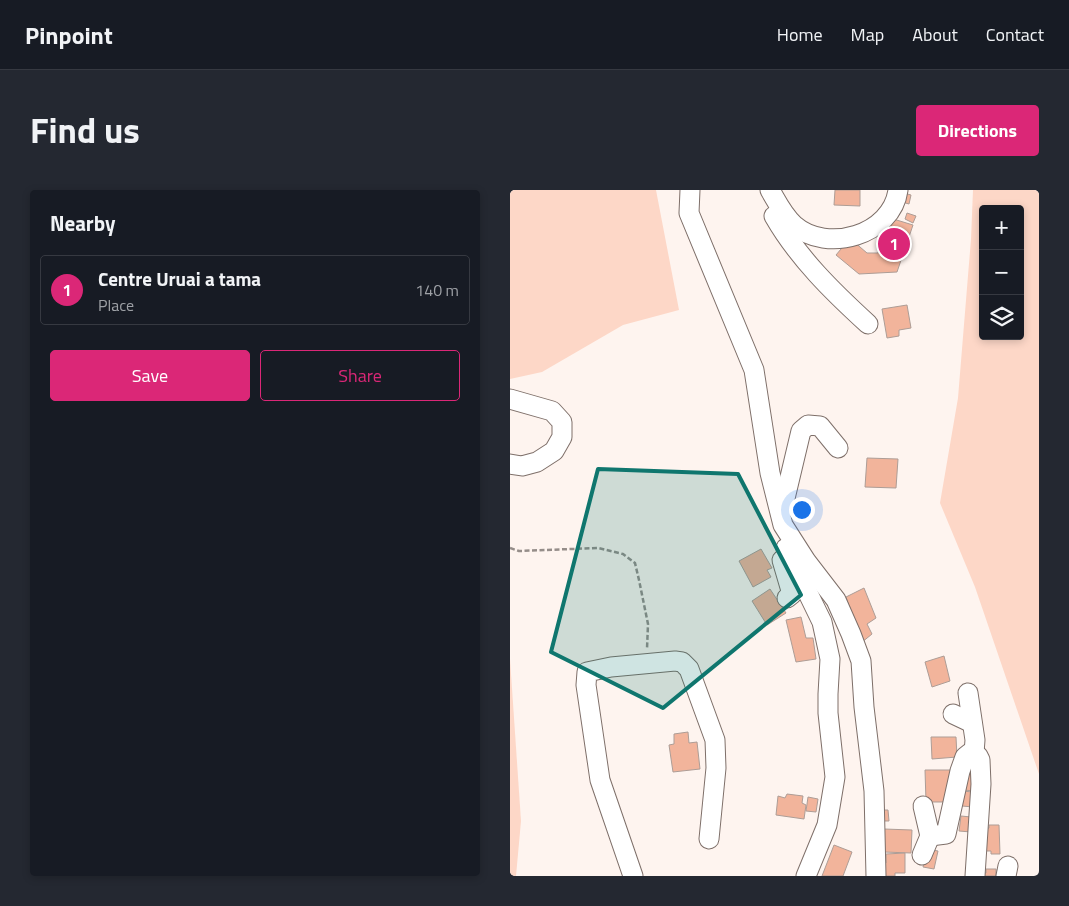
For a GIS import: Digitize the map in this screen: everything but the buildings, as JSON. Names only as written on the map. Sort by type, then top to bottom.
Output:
[{"type":"street","points":[[690,190],[689,213],[754,370],[770,473],[785,536],[822,622],[830,659],[828,713],[835,777],[827,826],[806,876]]},
{"type":"street","points":[[764,190],[766,201],[775,218],[805,260],[829,288],[868,324]]},
{"type":"street","points":[[770,190],[794,226],[809,234],[838,240],[868,230],[886,217],[893,207],[898,190]]},
{"type":"street","points":[[510,399],[552,411],[562,422],[562,437],[554,451],[537,462],[522,466],[510,464]]},
{"type":"street","points":[[781,515],[801,431],[808,425],[820,426],[838,448]]},
{"type":"street","points":[[785,536],[780,554],[792,594],[787,598]]},
{"type":"street","points":[[785,536],[836,600],[852,634],[861,661],[864,708],[874,791],[876,876]]},
{"type":"street","points":[[633,876],[600,780],[586,685],[587,672],[647,663],[682,662],[689,669],[713,732],[716,748],[710,839]]},
{"type":"street","points":[[968,693],[975,740],[974,753]]},
{"type":"street","points":[[953,714],[972,723]]},
{"type":"street","points":[[930,836],[946,834],[960,771],[965,757],[970,753],[974,753]]},
{"type":"street","points":[[974,753],[980,760],[981,784],[975,876]]},
{"type":"street","points":[[822,780],[833,758]]},
{"type":"street","points":[[922,855],[930,836],[923,806]]},
{"type":"path","points":[[510,548],[527,551],[598,548],[623,554],[635,563],[648,624],[647,663]]},
{"type":"highlighted area","points":[[598,469],[738,474],[801,595],[663,708],[551,652]]},
{"type":"shaded area","points":[[510,190],[656,190],[679,310],[623,325],[542,372],[510,379]]},
{"type":"shaded area","points":[[973,190],[1039,190],[1039,774],[975,587],[940,503],[958,398],[971,239]]},
{"type":"shaded area","points":[[510,659],[521,821],[516,876],[510,876]]},
{"type":"place","name":"Centre Uruai a tama","points":[[894,244]]}]
